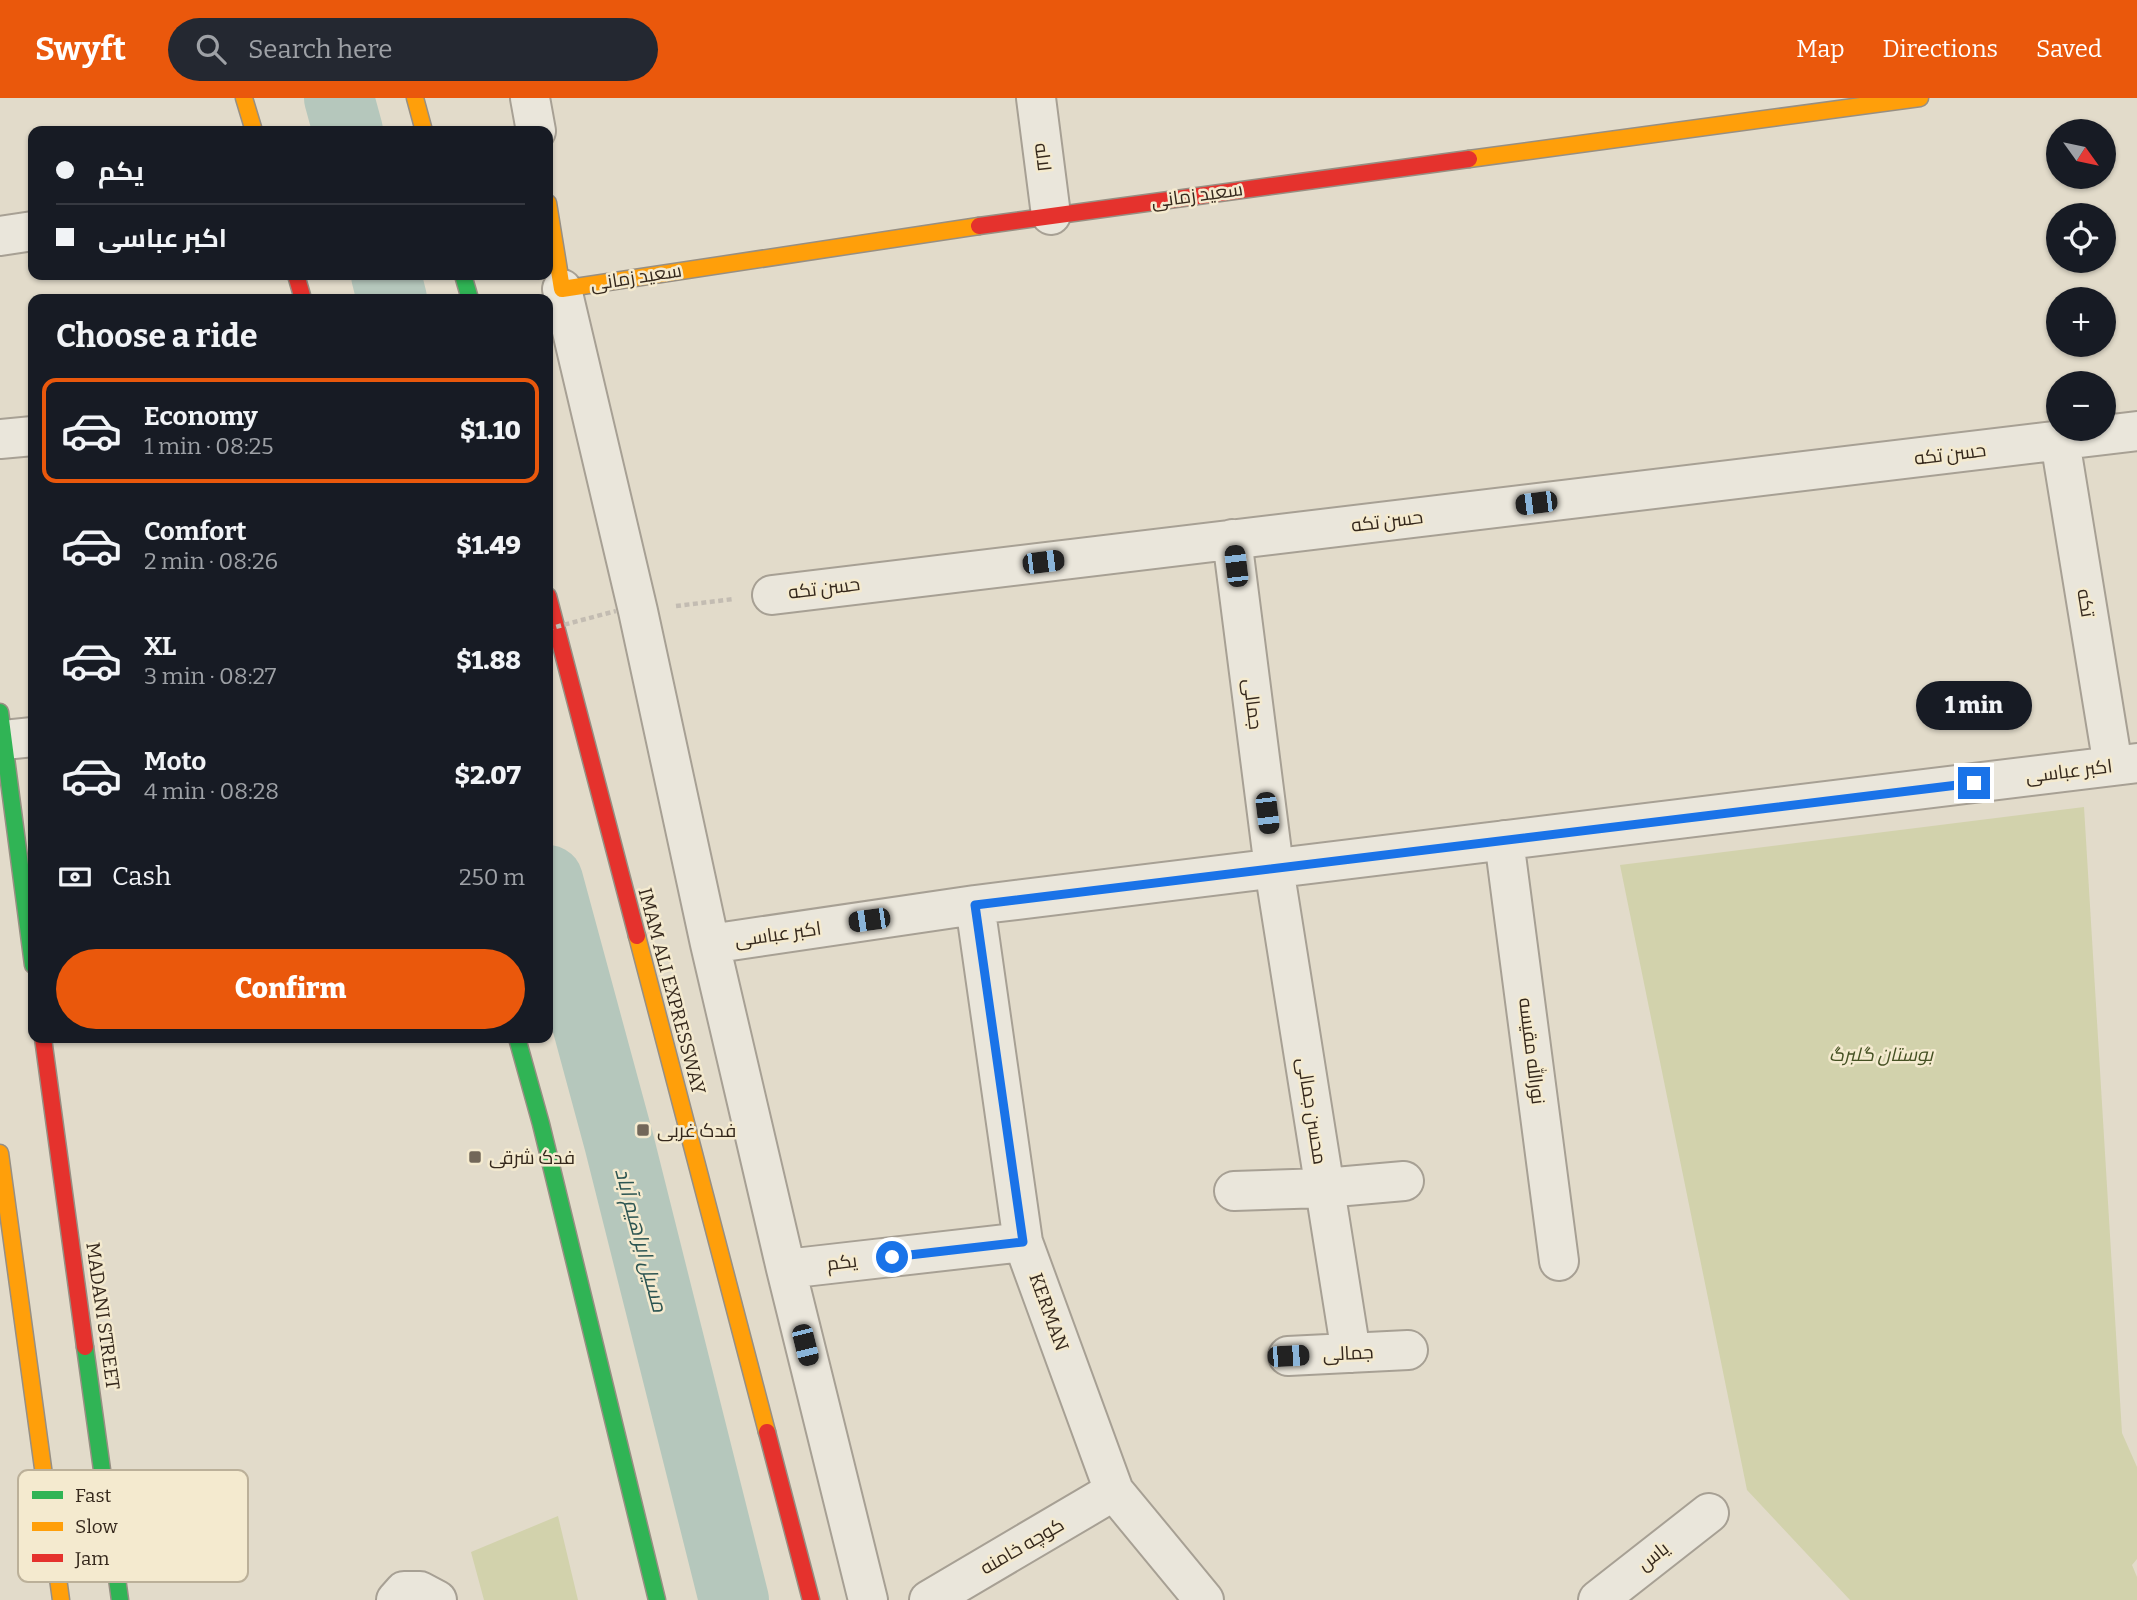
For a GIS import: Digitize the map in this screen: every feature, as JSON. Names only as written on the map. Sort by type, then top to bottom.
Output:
[{"type":"main road","points":[[244,98],[252,126]]},
{"type":"main road","points":[[415,98],[423,126]]},
{"type":"main road","name":"سعید زمانی","points":[[562,289],[1051,215],[1852,102],[1920,98]]},
{"type":"main road","points":[[553,234],[562,289]]},
{"type":"main road","name":"IMAM ALI EXPRESSWAY","points":[[553,615],[811,1600]]},
{"type":"main road","points":[[12,730],[19,855],[18,896],[28,936]]},
{"type":"main road","points":[[0,857],[19,855]]},
{"type":"main road","name":"MADANI STREET","points":[[44,1043],[102,1470]]},
{"type":"main road","points":[[518,1043],[541,1124],[657,1600]]},
{"type":"main road","points":[[0,1153],[43,1470]]},
{"type":"main road","points":[[59,1582],[61,1600]]},
{"type":"main road","name":"MADANI STREET","points":[[118,1582],[120,1600]]},
{"type":"street","points":[[530,98],[535,126]]},
{"type":"street","name":"لاله","points":[[1036,98],[1051,215]]},
{"type":"street","points":[[0,236],[28,233]]},
{"type":"street","points":[[562,289],[627,611],[868,1600]]},
{"type":"street","name":"حسن تکه","points":[[2116,434],[2137,431]]},
{"type":"street","points":[[0,439],[28,436]]},
{"type":"street","name":"حسن تکه","points":[[772,594],[2060,441]]},
{"type":"street","name":"تکه","points":[[2060,441],[2125,764]]},
{"type":"street","name":"جمالی","points":[[1232,539],[1274,868]]},
{"type":"street","name":"اکبر عباسی","points":[[710,944],[975,905],[2125,764]]},
{"type":"street","name":"نورالله مقیسه","points":[[1504,840],[1559,1261]]},
{"type":"street","name":"محسن جمالی","points":[[1274,868],[1351,1353]]},
{"type":"street","name":"KERMAN","points":[[975,905],[1023,1242],[1114,1491],[1204,1600]]},
{"type":"street","points":[[1234,1191],[1324,1188],[1404,1181]]},
{"type":"street","name":"یکم","points":[[786,1269],[1023,1242]]},
{"type":"street","name":"جمالی","points":[[1288,1356],[1408,1350]]},
{"type":"street","name":"کوچه خامنه","points":[[929,1600],[1114,1491]]},
{"type":"street","name":"یاس","points":[[1598,1600],[1709,1513]]},
{"type":"path","name":"حسن تکه","points":[[553,628],[627,611],[772,594]]},
{"type":"green space","name":"بوستان گلبرگ","points":[[2084,807],[2122,1433],[2137,1467],[2137,1559],[2132,1565],[2137,1577],[2137,1600],[1850,1600],[1747,1490],[1620,865]]},
{"type":"green space","points":[[558,1516],[578,1600],[484,1600],[471,1552]]},
{"type":"waterway","name":"مسیل ابراهیم آباد","points":[[339,98],[347,126]]},
{"type":"waterway","name":"مسیل ابراهیم آباد","points":[[387,280],[391,294]]},
{"type":"waterway","name":"مسیل ابراهیم آباد","points":[[553,898],[619,1142],[734,1600]]},
{"type":"traffic: fast","points":[[464,280],[469,294]]},
{"type":"traffic: fast","points":[[0,712],[28,927]]},
{"type":"traffic: fast","points":[[518,1043],[541,1124],[657,1600]]},
{"type":"traffic: fast","points":[[85,1347],[102,1470]]},
{"type":"traffic: fast","points":[[118,1582],[120,1600]]},
{"type":"traffic: slow","points":[[244,98],[252,126]]},
{"type":"traffic: slow","points":[[415,98],[423,126]]},
{"type":"traffic: slow","points":[[1469,159],[1920,98]]},
{"type":"traffic: slow","points":[[553,234],[562,289],[979,226]]},
{"type":"traffic: slow","points":[[637,936],[767,1432]]},
{"type":"traffic: slow","points":[[0,1153],[43,1470]]},
{"type":"traffic: slow","points":[[59,1582],[61,1600]]},
{"type":"traffic: jam","points":[[979,226],[1469,159]]},
{"type":"traffic: jam","points":[[297,280],[302,294]]},
{"type":"traffic: jam","points":[[553,615],[637,936]]},
{"type":"traffic: jam","points":[[44,1043],[85,1347]]},
{"type":"traffic: jam","points":[[767,1432],[811,1600]]},
{"type":"place","name":"فدک غربی","points":[[643,1130]]},
{"type":"place","name":"فدک شرقی","points":[[475,1157]]},
{"type":"route","points":[[892,1257],[1023,1242],[975,905],[1974,783]]}]
